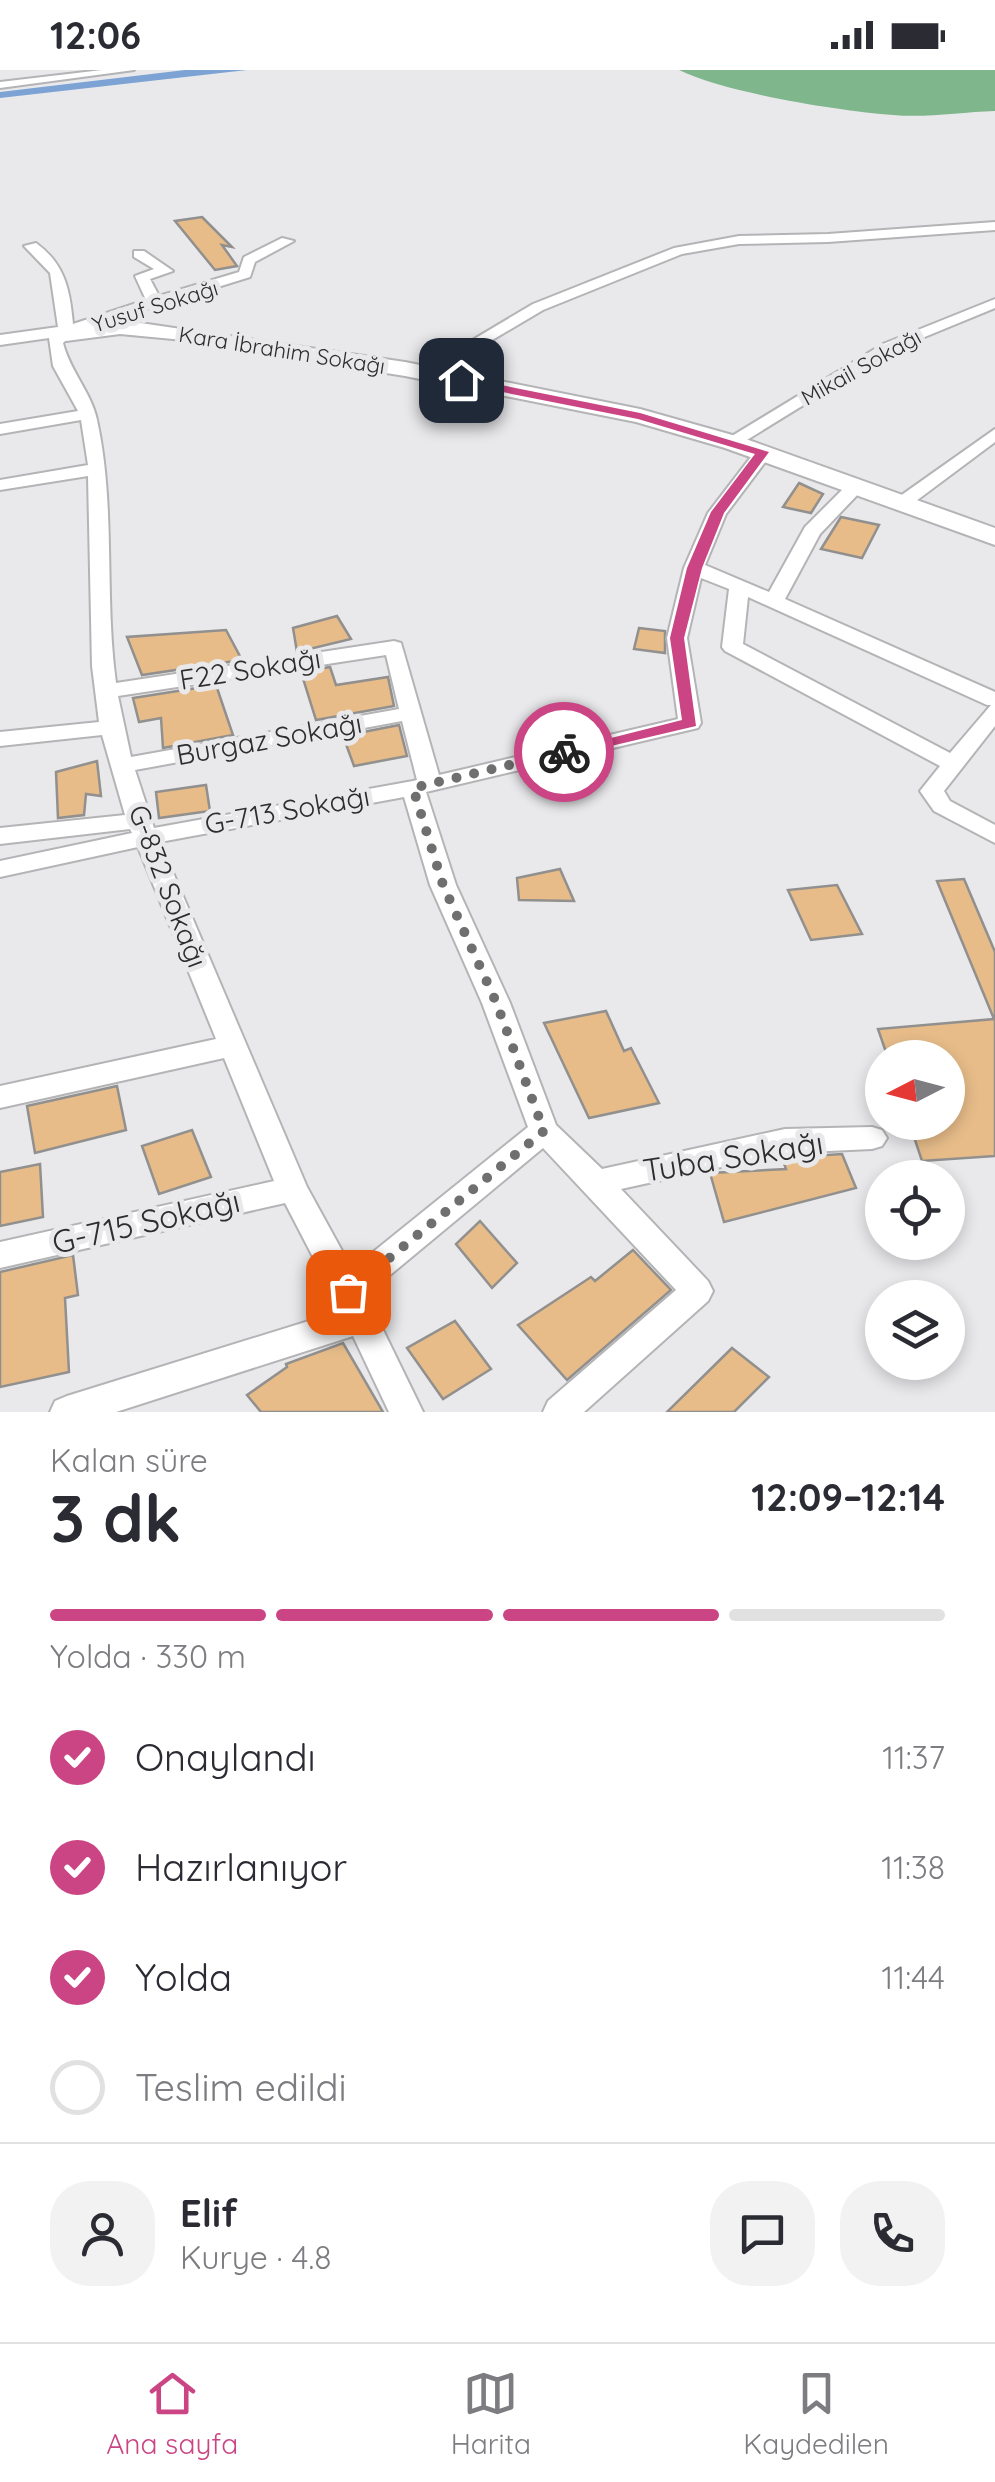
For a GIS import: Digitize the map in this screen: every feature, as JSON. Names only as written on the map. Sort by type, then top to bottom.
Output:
[{"type":"street","points":[[0,85],[127,70]]},
{"type":"street","points":[[425,373],[538,307],[679,250],[739,240],[995,226]]},
{"type":"street","name":"Yusuf Sokağı","points":[[0,340],[66,334],[216,288],[245,274],[249,260],[286,241]]},
{"type":"street","points":[[31,246],[50,258],[59,272],[66,334]]},
{"type":"street","points":[[139,254],[166,271],[142,276],[156,304]]},
{"type":"street","name":"Mikail Sokağı","points":[[731,442],[888,347],[995,303]]},
{"type":"street","name":"Kara İbrahim Sokağı","points":[[66,334],[120,327],[173,332],[425,373],[640,416],[762,452],[995,537]]},
{"type":"street","name":"G-832 Sokağı","points":[[66,334],[55,341],[56,354],[88,414],[97,470],[106,692],[112,727],[142,830],[293,1189],[406,1412]]},
{"type":"street","points":[[0,429],[88,414]]},
{"type":"street","points":[[902,503],[995,434]]},
{"type":"street","points":[[762,452],[717,512],[694,568],[995,700]]},
{"type":"street","points":[[0,485],[97,470]]},
{"type":"street","points":[[774,602],[812,532],[856,486]]},
{"type":"street","name":"G-713 Sokağı","points":[[0,869],[142,830],[227,820],[422,786],[690,723],[677,638],[694,568]]},
{"type":"street","points":[[738,586],[732,647],[954,764]]},
{"type":"street","name":"F22 Sokağı","points":[[106,692],[394,646],[412,714]]},
{"type":"street","points":[[995,711],[932,791],[942,806],[995,835]]},
{"type":"street","points":[[412,714],[422,786],[443,885],[496,1002],[544,1131],[696,1291],[560,1412]]},
{"type":"street","name":"Burgaz Sokağı","points":[[126,765],[412,714]]},
{"type":"street","points":[[0,739],[112,727]]},
{"type":"street","points":[[0,836],[142,830]]},
{"type":"street","points":[[0,1097],[231,1046]]},
{"type":"street","points":[[67,1412],[104,1407],[355,1305],[544,1131]]},
{"type":"street","name":"Tuba Sokağı","points":[[596,1182],[785,1141],[865,1138]]},
{"type":"street","name":"G-715 Sokağı","points":[[0,1255],[293,1189]]},
{"type":"green space","points":[[679,70],[995,70],[995,111],[906,116],[844,110],[753,93]]},
{"type":"water","points":[[185,70],[247,70],[0,98],[0,92]]},
{"type":"building","points":[[202,217],[232,247],[222,245],[237,266],[215,270],[175,221]]},
{"type":"building","points":[[799,483],[823,494],[811,513],[783,507]]},
{"type":"building","points":[[841,517],[879,525],[862,558],[821,549]]},
{"type":"building","points":[[337,616],[351,639],[297,652],[293,628]]},
{"type":"building","points":[[639,628],[665,631],[665,653],[634,649]]},
{"type":"building","points":[[226,630],[242,660],[142,675],[127,637]]},
{"type":"building","points":[[330,667],[336,685],[388,677],[394,706],[316,720],[301,672]]},
{"type":"building","points":[[216,685],[233,735],[163,748],[161,718],[139,722],[133,698]]},
{"type":"building","points":[[399,725],[407,756],[354,766],[343,736]]},
{"type":"building","points":[[97,761],[101,796],[86,794],[84,815],[58,818],[56,772]]},
{"type":"building","points":[[206,785],[210,811],[159,818],[156,792]]},
{"type":"building","points":[[560,869],[574,901],[519,900],[517,878]]},
{"type":"building","points":[[964,879],[995,952],[995,1156],[922,1160],[915,1140],[965,1140],[965,1040],[882,1040],[878,1029],[994,1019],[937,881]]},
{"type":"building","points":[[837,885],[862,934],[811,940],[788,890]]},
{"type":"building","points":[[606,1011],[624,1051],[631,1048],[659,1103],[589,1118],[544,1023]]},
{"type":"building","points":[[117,1086],[126,1130],[35,1153],[27,1106]]},
{"type":"building","points":[[192,1130],[211,1177],[159,1194],[142,1146]]},
{"type":"building","points":[[842,1154],[856,1188],[724,1222],[710,1173],[786,1169],[782,1158]]},
{"type":"building","points":[[40,1164],[43,1217],[0,1226],[0,1172]]},
{"type":"building","points":[[480,1221],[517,1263],[492,1288],[456,1244]]},
{"type":"building","points":[[633,1250],[671,1290],[567,1380],[518,1325],[591,1277],[595,1281]]},
{"type":"building","points":[[73,1255],[78,1295],[65,1298],[69,1372],[0,1387],[0,1272]]},
{"type":"building","points":[[455,1321],[491,1369],[443,1399],[407,1348]]},
{"type":"building","points":[[343,1343],[383,1412],[261,1412],[247,1395],[286,1364]]},
{"type":"building","points":[[732,1348],[769,1377],[734,1412],[667,1412]]},
{"type":"way so far","points":[[348,1292],[544,1131],[496,1002],[443,885],[413,788],[564,752]]},
{"type":"route","points":[[461,380],[640,416],[762,452],[717,512],[694,568],[677,638],[690,723],[564,752]]}]
